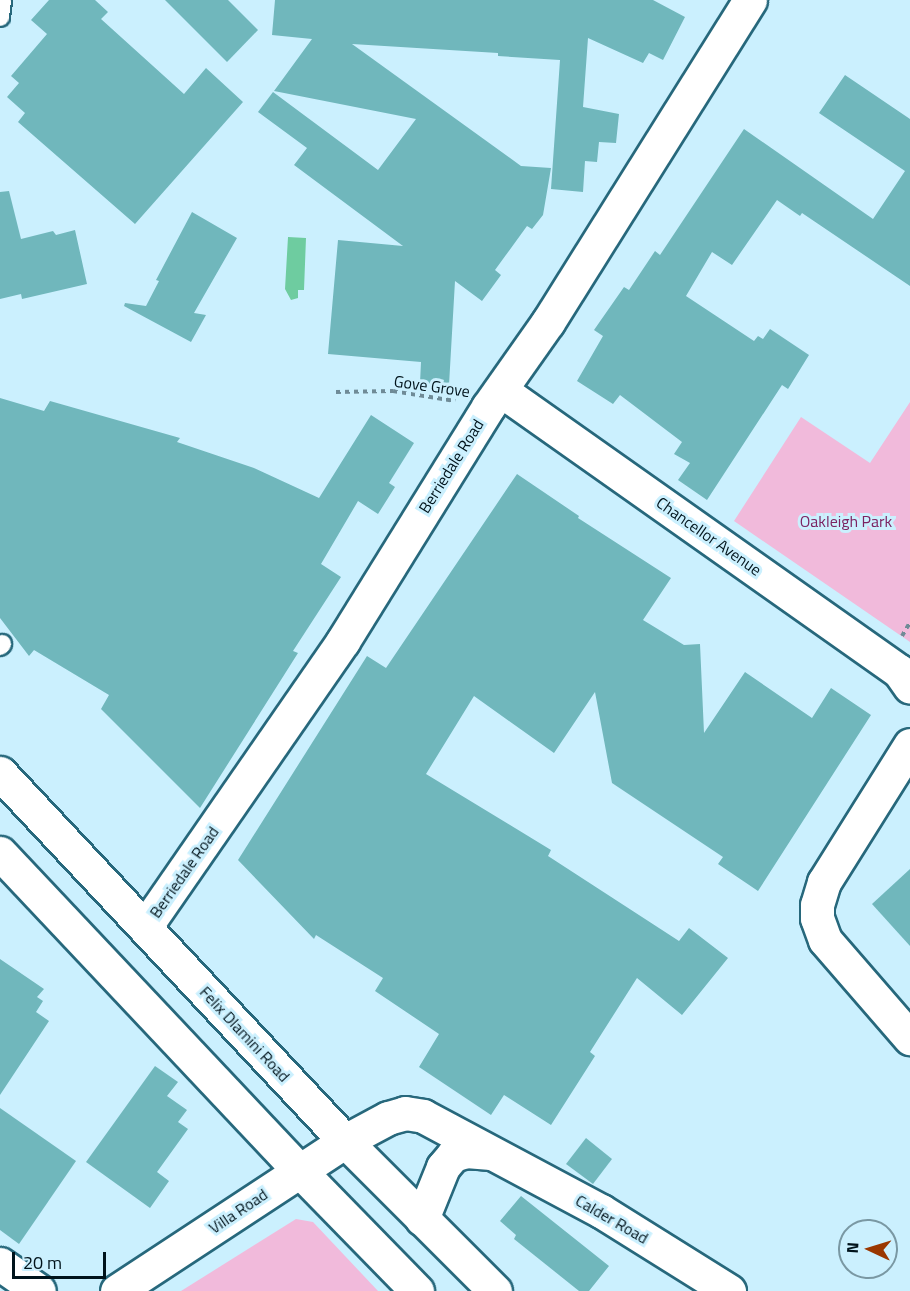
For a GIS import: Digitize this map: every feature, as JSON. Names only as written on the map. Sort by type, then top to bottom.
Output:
[{"type":"street","name":"Berriedale Road","points":[[145,927],[344,641],[495,399],[750,0]]},
{"type":"street","name":"Chancellor Avenue","points":[[495,399],[900,671],[910,687]]},
{"type":"street","points":[[910,745],[824,882],[817,912],[825,940],[910,1038]]},
{"type":"street","name":"Felix Dlamini Road","points":[[0,773],[345,1142],[495,1291]]},
{"type":"street","points":[[0,853],[299,1170],[417,1291]]},
{"type":"street","name":"Calder Road","points":[[345,1142],[388,1118],[405,1113],[423,1116],[601,1211],[729,1291]]},
{"type":"street","name":"Villa Road","points":[[117,1291],[345,1142]]},
{"type":"street","name":"Calder Road","points":[[422,1219],[443,1167],[453,1155],[466,1151],[491,1153]]},
{"type":"street","points":[[0,1264],[39,1291]]},
{"type":"lane","points":[[0,17],[2,0]]},
{"type":"path","name":"Gove Grove","points":[[336,392],[393,391],[495,399]]},
{"type":"green space","name":"Oakleigh Park","points":[[910,402],[910,642],[734,521],[801,417],[870,463]]},
{"type":"green space","points":[[296,1219],[313,1222],[378,1291],[181,1291]]},
{"type":"shaded area","points":[[288,237],[306,238],[304,290],[298,290],[298,298],[291,300],[285,289]]},
{"type":"building","points":[[49,0],[95,0],[108,12],[101,19],[184,94],[206,68],[243,102],[135,224],[18,122],[25,113],[7,97],[19,83],[11,76],[47,34],[31,20]]},
{"type":"building","points":[[165,0],[228,0],[258,30],[227,62]]},
{"type":"building","points":[[275,0],[653,0],[685,17],[663,60],[649,53],[643,63],[588,38],[583,107],[619,114],[616,143],[599,142],[597,162],[585,161],[583,192],[551,189],[560,60],[498,56],[498,53],[352,44],[521,166],[551,168],[543,215],[532,229],[527,226],[495,270],[501,275],[482,301],[455,281],[449,385],[420,383],[421,362],[328,354],[338,240],[403,246],[294,165],[307,148],[258,112],[273,92],[378,170],[416,119],[274,91],[312,39],[272,35]]},
{"type":"building","points":[[845,75],[910,119],[910,286],[802,213],[800,216],[777,200],[732,265],[712,252],[686,296],[754,341],[758,336],[763,339],[770,329],[809,355],[788,389],[782,385],[707,500],[678,480],[690,463],[674,454],[682,442],[620,395],[613,404],[577,381],[603,336],[594,330],[624,287],[629,290],[655,251],[660,255],[744,129],[873,219],[905,171],[819,113]]},
{"type":"building","points":[[9,191],[21,239],[53,231],[56,235],[75,230],[87,284],[22,299],[21,294],[0,299],[0,192]]},
{"type":"building","points":[[192,212],[237,238],[194,313],[206,315],[191,342],[124,306],[125,303],[146,306],[159,281],[156,280]]},
{"type":"building","points":[[0,398],[44,411],[50,401],[180,438],[177,442],[254,468],[319,498],[371,415],[414,443],[389,483],[395,487],[378,514],[358,501],[321,564],[341,577],[293,651],[298,653],[200,808],[101,709],[109,695],[34,650],[29,656],[0,618]]},
{"type":"building","points":[[517,474],[579,516],[578,518],[671,578],[643,620],[684,645],[700,644],[704,733],[745,672],[812,718],[831,688],[871,715],[758,891],[718,864],[723,857],[612,783],[595,692],[554,753],[474,696],[426,774],[551,850],[548,856],[679,941],[689,928],[728,958],[682,1015],[637,978],[590,1052],[595,1056],[551,1125],[504,1095],[491,1115],[419,1067],[439,1034],[375,991],[383,978],[316,935],[314,939],[238,860],[367,656],[386,668]]},
{"type":"building","points":[[910,869],[910,946],[872,904]]},
{"type":"building","points":[[0,959],[44,989],[37,997],[43,1001],[36,1012],[49,1021],[0,1095]]},
{"type":"building","points":[[155,1066],[178,1082],[167,1096],[187,1110],[178,1122],[188,1129],[157,1172],[169,1181],[150,1208],[86,1162]]},
{"type":"building","points":[[0,1108],[76,1161],[19,1244],[0,1230]]},
{"type":"building","points":[[586,1138],[612,1159],[593,1184],[566,1164]]},
{"type":"building","points":[[521,1196],[609,1266],[589,1291],[579,1291],[514,1239],[516,1235],[500,1221]]}]
